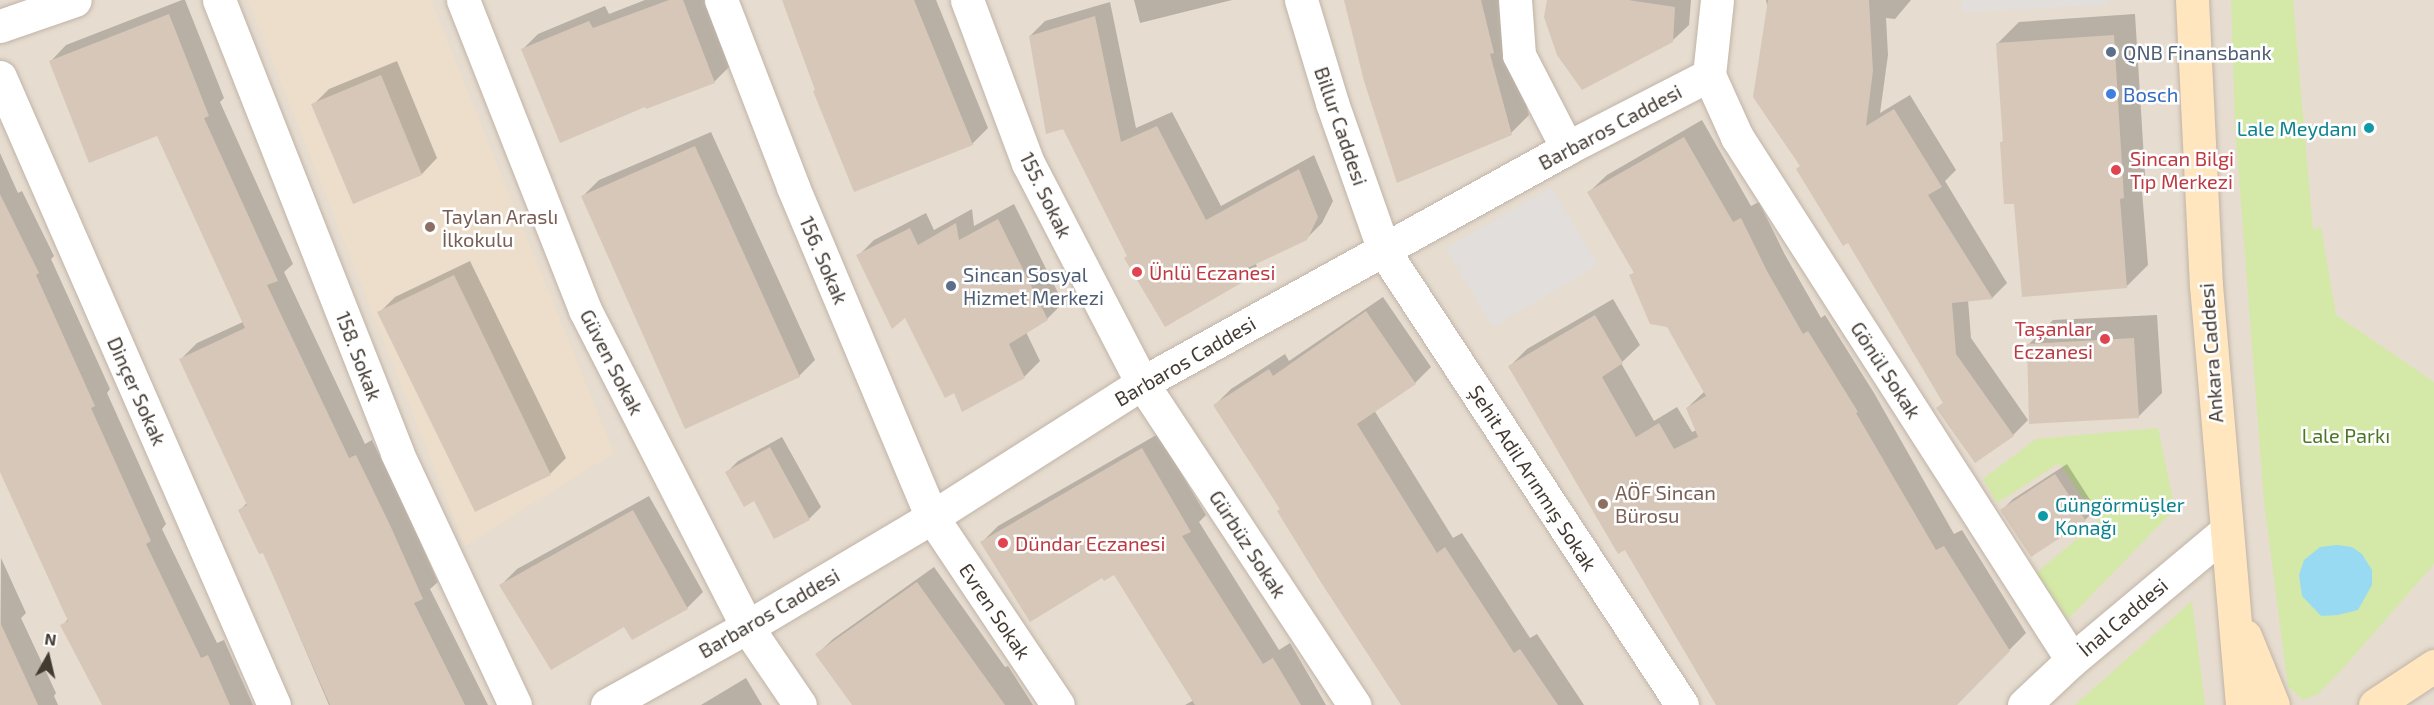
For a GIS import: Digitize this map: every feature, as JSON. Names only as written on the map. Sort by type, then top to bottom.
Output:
[{"type":"main road","name":"Ankara Caddesi","points":[[2192,0],[2206,285],[2225,532],[2242,705]]},
{"type":"main road","points":[[2232,604],[2273,705]]},
{"type":"main road","points":[[2375,705],[2434,666]]},
{"type":"main road","points":[[2409,705],[2434,671]]},
{"type":"street","points":[[0,26],[75,0]]},
{"type":"street","name":"158. Sokak","points":[[219,0],[397,453],[515,705]]},
{"type":"street","name":"Güven Sokak","points":[[463,0],[585,310],[747,627],[800,705]]},
{"type":"street","name":"156. Sokak","points":[[722,0],[793,187],[932,517]]},
{"type":"street","name":"155. Sokak","points":[[967,0],[1028,163],[1142,383]]},
{"type":"street","name":"Billur Caddesi","points":[[1300,0],[1332,103],[1384,251]]},
{"type":"street","points":[[1515,0],[1519,55],[1567,148]]},
{"type":"street","points":[[1709,75],[1718,0]]},
{"type":"street","name":"Barbaros Caddesi","points":[[607,705],[747,627],[932,517],[1142,383],[1567,148],[1709,75]]},
{"type":"street","name":"Gönül Sokak","points":[[1709,75],[1737,137],[2072,660]]},
{"type":"street","name":"Dinçer Sokak","points":[[0,77],[274,705]]},
{"type":"street","name":"Şehit Adil Arınmış Sokak","points":[[1384,251],[1682,705]]},
{"type":"street","name":"Gürbüz Sokak","points":[[1142,383],[1354,705]]},
{"type":"street","name":"Evren Sokak","points":[[932,517],[1058,705]]},
{"type":"street","name":"İnal Caddesi","points":[[2024,705],[2072,660],[2225,532]]},
{"type":"shaded area","points":[[0,0],[2434,0],[2434,705],[0,705]]},
{"type":"shaded area","name":"Taylan Araslı İlkokulu","points":[[248,0],[431,0],[614,453],[465,546]]},
{"type":"shaded area","points":[[1961,0],[2107,0],[2107,5],[1962,12]]},
{"type":"shaded area","points":[[1551,187],[1598,265],[1493,327],[1446,249]]},
{"type":"green space","name":"Lale Parkı","points":[[2231,0],[2293,0],[2313,230],[2321,227],[2336,315],[2434,382],[2434,564],[2318,694],[2303,700],[2288,686],[2264,502],[2235,125]]},
{"type":"green space","points":[[2158,428],[2175,509],[2068,619],[2036,573],[2099,521],[2059,463],[1997,503],[1983,479],[2036,439]]},
{"type":"green space","points":[[2192,601],[2205,705],[2075,705]]},
{"type":"water","points":[[2337,545],[2352,547],[2362,554],[2372,570],[2372,585],[2358,610],[2321,616],[2302,596],[2299,575],[2304,560],[2320,547]]},
{"type":"building","points":[[669,0],[683,0],[715,83],[646,109],[645,107],[560,143],[521,49],[589,21],[593,28]]},
{"type":"building","points":[[782,0],[914,0],[973,145],[854,192],[813,91],[815,90]]},
{"type":"building","points":[[1344,0],[1481,0],[1494,53],[1490,54],[1512,135],[1397,183],[1364,81]]},
{"type":"building","points":[[1547,0],[1628,0],[1675,7],[1673,42],[1582,90],[1557,55],[1544,17]]},
{"type":"building","points":[[1768,0],[1869,0],[1873,71],[1866,126],[1894,109],[1942,187],[1928,195],[1993,299],[1952,303],[1956,354],[2014,436],[1975,463],[1936,408],[1943,403],[1848,243],[1843,246],[1796,169],[1800,166],[1753,97]]},
{"type":"building","points":[[169,14],[209,116],[204,118],[278,281],[267,285],[349,458],[356,455],[390,525],[423,599],[414,603],[465,705],[330,705],[263,553],[259,554],[238,510],[247,505],[179,359],[245,328],[157,136],[89,163],[49,61]]},
{"type":"building","points":[[1095,16],[1121,142],[1157,126],[1206,220],[1299,169],[1318,217],[1307,240],[1237,273],[1243,282],[1165,327],[1124,258],[1127,256],[1063,129],[1046,134],[1029,36]]},
{"type":"building","points":[[2114,35],[2124,198],[2120,199],[2127,288],[2022,297],[2014,204],[2004,204],[2000,142],[2003,142],[1996,43]]},
{"type":"building","points":[[381,75],[422,175],[353,204],[311,104]]},
{"type":"building","points":[[1684,137],[1733,222],[1741,218],[1767,271],[1803,334],[1808,331],[1858,412],[1856,413],[1936,550],[1944,546],[2010,651],[1957,705],[1716,705],[1625,550],[1618,554],[1508,366],[1595,315],[1623,363],[1602,377],[1636,437],[1659,423],[1674,449],[1698,437],[1686,408],[1706,396],[1667,327],[1650,324],[1629,275],[1634,273],[1587,192]]},
{"type":"building","points":[[695,146],[800,377],[685,429],[581,196]]},
{"type":"building","points":[[0,194],[39,273],[36,275],[95,406],[91,408],[151,541],[146,544],[201,658],[208,655],[230,705],[102,705],[60,625],[68,621],[0,472]]},
{"type":"building","name":"Sincan Sosyal Hizmet Merkezi","points":[[998,219],[1048,320],[1009,344],[1025,378],[962,412],[954,393],[945,398],[905,318],[892,329],[856,255],[910,228],[918,245],[956,223],[959,240]]},
{"type":"building","points":[[454,275],[551,475],[475,512],[377,312]]},
{"type":"building","points":[[1366,311],[1416,384],[1357,424],[1437,553],[1445,547],[1514,653],[1520,649],[1558,705],[1401,705],[1322,584],[1277,511],[1280,509],[1213,405],[1269,369],[1273,376]]},
{"type":"building","points":[[2134,338],[2139,418],[2029,424],[2027,344]]},
{"type":"building","points":[[770,447],[810,520],[774,539],[754,501],[744,507],[725,472]]},
{"type":"building","points":[[1142,448],[1191,532],[1182,536],[1263,664],[1273,658],[1301,705],[1195,705],[1114,575],[1104,581],[1102,578],[1030,622],[980,542]]},
{"type":"building","name":"Güngörmüşler Konağı","points":[[2055,474],[2086,521],[2031,557],[2000,510]]},
{"type":"building","points":[[633,510],[688,609],[632,640],[624,627],[551,670],[499,585]]},
{"type":"building","points":[[917,582],[1005,705],[852,705],[815,654]]},
{"type":"building","points":[[0,622],[38,705],[0,705]]},
{"type":"place","name":"QNB Finansbank","points":[[2111,52]]},
{"type":"place","name":"Bosch","points":[[2111,94]]},
{"type":"place","name":"Lale Meydanı","points":[[2369,128]]},
{"type":"place","name":"Sincan Bilgi Tıp Merkezi","points":[[2116,170]]},
{"type":"place","name":"Taylan Araslı İlkokulu","points":[[430,227]]},
{"type":"place","name":"Ünlü Eczanesi","points":[[1137,272]]},
{"type":"place","name":"Sincan Sosyal Hizmet Merkezi","points":[[951,286]]},
{"type":"place","name":"Taşanlar Eczanesi","points":[[2105,339]]},
{"type":"place","name":"AÖF Sincan Bürosu","points":[[1603,504]]},
{"type":"place","name":"Güngörmüşler Konağı","points":[[2043,516]]},
{"type":"place","name":"Dündar Eczanesi","points":[[1003,543]]}]
